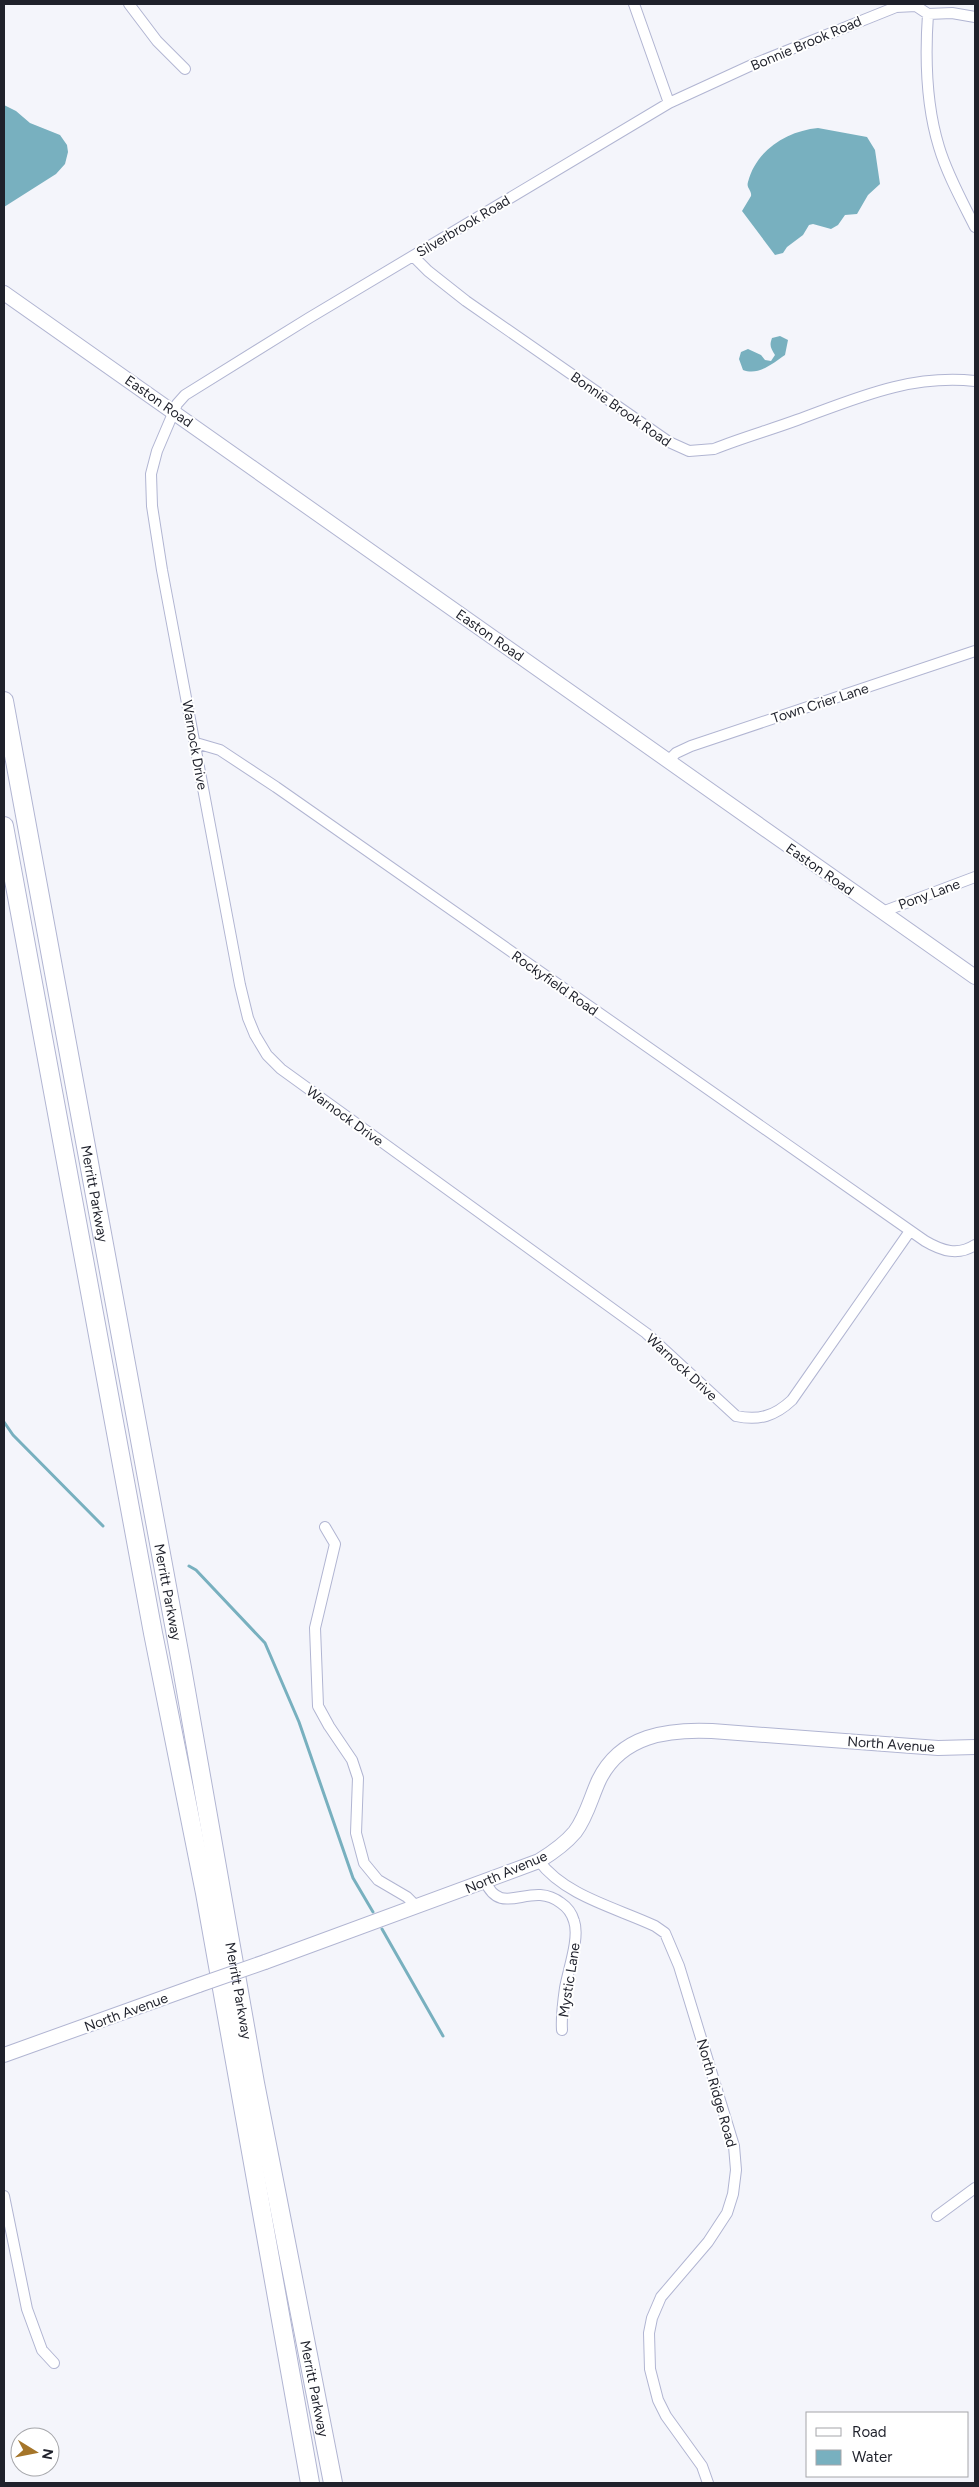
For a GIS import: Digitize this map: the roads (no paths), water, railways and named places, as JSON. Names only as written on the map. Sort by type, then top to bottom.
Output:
[{"type":"highway","name":"Merritt Parkway","points":[[4,701],[177,1639],[252,2063],[333,2483]]},
{"type":"highway","name":"Merritt Parkway","points":[[4,826],[153,1633],[207,1902],[310,2483]]},
{"type":"main road","name":"Easton Road","points":[[4,293],[975,977]]},
{"type":"main road","name":"North Avenue","points":[[4,2055],[418,1907],[539,1861],[557,1849],[574,1833],[582,1821],[600,1778],[615,1756],[635,1743],[655,1734],[678,1731],[712,1731],[938,1748],[975,1747]]},
{"type":"street","points":[[129,4],[157,41],[185,69]]},
{"type":"street","points":[[634,4],[669,103]]},
{"type":"street","name":"Bonnie Brook Road","points":[[669,103],[754,64],[896,7],[916,6],[928,14],[952,13],[975,17]]},
{"type":"street","points":[[928,14],[926,36],[931,119],[939,148],[952,180],[975,227]]},
{"type":"street","name":"Silverbrook Road","points":[[174,412],[177,404],[185,395],[206,381],[669,103]]},
{"type":"street","name":"Bonnie Brook Road","points":[[413,256],[428,271],[466,301],[669,442],[689,451],[706,452],[874,392],[909,382],[936,380],[975,381]]},
{"type":"street","name":"Warnock Drive","points":[[174,412],[152,467],[151,494],[162,570],[244,1004],[251,1026],[267,1055],[281,1069],[333,1108],[646,1333],[736,1416],[750,1419],[768,1416],[780,1410],[792,1400],[910,1231]]},
{"type":"street","name":"Town Crier Lane","points":[[668,761],[676,753],[691,746],[975,652]]},
{"type":"street","name":"Rockyfield Road","points":[[196,743],[220,750],[910,1231],[944,1250],[962,1251],[975,1245]]},
{"type":"street","name":"Pony Lane","points":[[882,912],[975,877]]},
{"type":"street","points":[[325,1527],[335,1544],[315,1628],[318,1706],[352,1760],[358,1778],[356,1833],[359,1852],[364,1864],[378,1880],[406,1897],[418,1907]]},
{"type":"street","name":"North Ridge Road","points":[[539,1861],[549,1874],[572,1889],[656,1926],[664,1933],[679,1966],[731,2134],[736,2170],[733,2194],[727,2212],[708,2242],[661,2296],[652,2318],[649,2333],[650,2369],[658,2400],[666,2416],[702,2466],[708,2483]]},
{"type":"street","name":"Mystic Lane","points":[[486,1881],[491,1893],[497,1899],[503,1900],[536,1894],[544,1895],[561,1903],[570,1912],[575,1922],[576,1934],[565,1989],[562,2030]]},
{"type":"street","points":[[937,2216],[975,2188]]},
{"type":"street","points":[[4,2198],[27,2309],[42,2350],[54,2363]]},
{"type":"water","points":[[4,105],[16,111],[30,123],[60,135],[67,145],[68,152],[65,164],[56,174],[4,207]]},
{"type":"water","points":[[818,128],[867,137],[875,150],[880,184],[868,195],[857,214],[845,215],[838,225],[831,229],[813,224],[809,225],[803,235],[787,247],[783,253],[775,255],[742,211],[751,196],[748,182],[758,160],[774,144],[795,133]]},
{"type":"water","points":[[780,336],[788,340],[785,355],[760,370],[743,370],[739,359],[741,352],[748,349],[761,355],[765,360],[771,361],[775,355],[771,347],[772,338]]},
{"type":"waterway","points":[[4,1422],[13,1435],[103,1526]]},
{"type":"waterway","points":[[189,1566],[196,1570],[265,1643],[299,1722],[353,1878],[373,1912]]},
{"type":"waterway","points":[[382,1929],[443,2036]]}]
